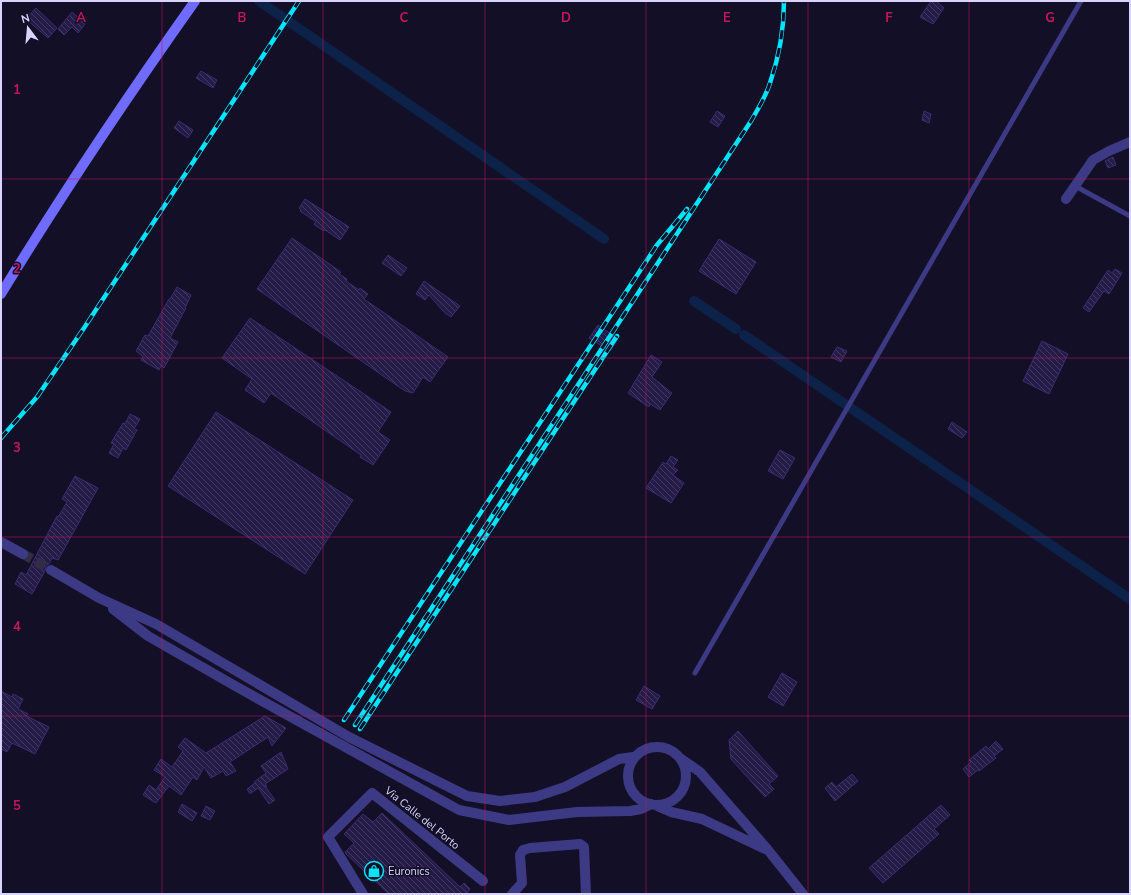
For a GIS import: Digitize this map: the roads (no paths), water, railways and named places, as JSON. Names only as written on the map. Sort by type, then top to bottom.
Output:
[{"type":"street","points":[[1,294],[43,226],[132,90],[195,1]]},
{"type":"street","points":[[1066,199],[1093,160],[1130,142]]},
{"type":"street","points":[[1,542],[22,554]]},
{"type":"street","points":[[51,570],[99,598],[156,624],[349,737],[467,796],[500,801],[535,797],[565,787],[619,759],[634,758]]},
{"type":"street","points":[[99,598],[148,636],[459,810],[509,820],[577,812],[630,811],[641,809],[673,801],[684,789],[687,773],[680,758]]},
{"type":"street","points":[[768,850],[702,818],[671,812],[654,805],[644,803],[634,795],[628,783],[628,770],[634,758],[644,749],[657,746],[670,749],[700,772],[768,850],[803,894]]},
{"type":"street","name":"Via Calle del Porto","points":[[363,894],[328,837],[372,793],[483,881]]},
{"type":"street","points":[[512,894],[522,883],[520,855],[523,850],[530,848],[580,844],[584,847],[586,894]]},
{"type":"lane","points":[[695,673],[1080,1]]},
{"type":"lane","points":[[1075,186],[1130,216]]},
{"type":"waterway","points":[[259,1],[604,239]]},
{"type":"waterway","points":[[694,301],[736,329]]},
{"type":"waterway","points":[[744,335],[1130,599]]},
{"type":"tunnel","points":[[23,554],[51,570]]},
{"type":"railway","points":[[1,438],[37,397],[299,1]]},
{"type":"railway","points":[[355,725],[751,121],[766,93],[776,63],[782,32],[784,1]]},
{"type":"railway","points":[[344,720],[657,245],[687,209]]},
{"type":"railway","points":[[360,729],[617,336]]},
{"type":"place","name":"Euronics","points":[[374,871]]}]
